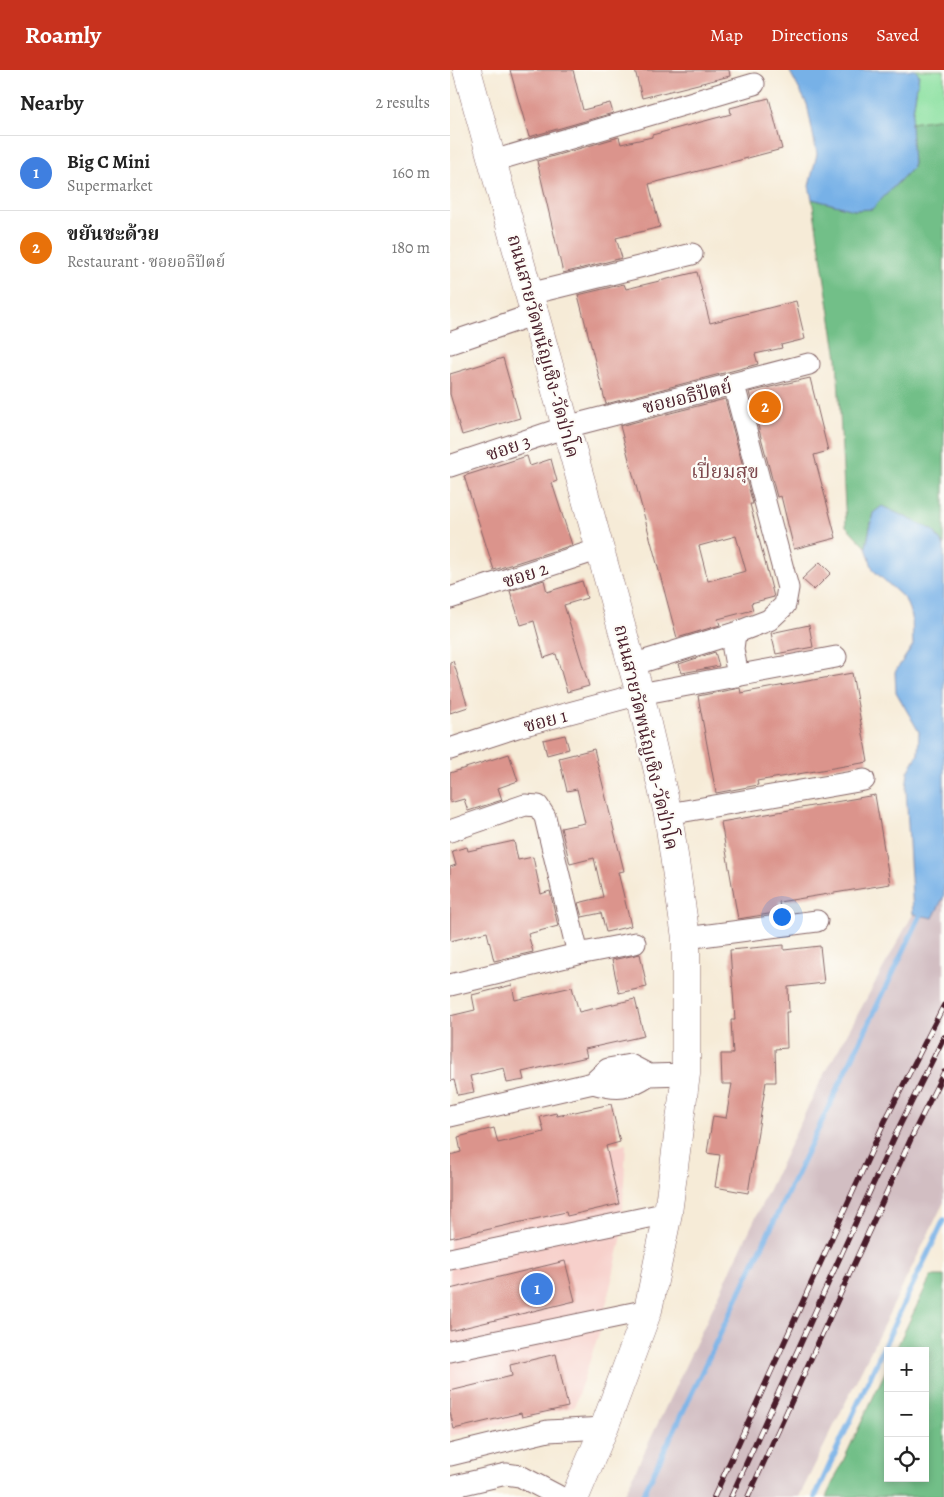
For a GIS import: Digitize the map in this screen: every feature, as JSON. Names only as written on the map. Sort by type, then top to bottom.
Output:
[{"type":"main road","name":"ถนนสายวัดพนัญเชิง-วัดป่าโค","points":[[467,70],[640,694],[668,814],[686,938],[686,1074],[668,1212],[648,1310],[604,1428],[575,1497]]},
{"type":"street","points":[[492,161],[754,84]]},
{"type":"street","points":[[450,343],[532,304],[692,254]]},
{"type":"street","name":"ซอยอธิปัตย์","points":[[566,427],[734,385],[808,364]]},
{"type":"street","points":[[632,665],[769,620],[785,605],[788,588],[734,385]]},
{"type":"street","name":"ซอย 3","points":[[450,466],[566,427]]},
{"type":"street","name":"ซอย 2","points":[[450,598],[600,549]]},
{"type":"street","points":[[735,632],[733,649],[738,676]]},
{"type":"street","name":"ซอย 1","points":[[450,749],[517,727],[640,694],[836,657]]},
{"type":"street","points":[[668,814],[864,780]]},
{"type":"street","points":[[450,831],[525,805],[538,806],[545,817],[578,954]]},
{"type":"street","points":[[686,938],[817,921]]},
{"type":"street","points":[[450,985],[578,954],[635,943]]},
{"type":"street","points":[[450,1116],[593,1083],[608,1069],[630,1065],[649,1074],[686,1074]]},
{"type":"street","points":[[450,1259],[668,1212]]},
{"type":"street","points":[[450,1350],[648,1310]]},
{"type":"street","points":[[450,1455],[548,1431],[604,1428]]},
{"type":"street","points":[[450,1491],[455,1486],[506,1474],[520,1476],[560,1497]]},
{"type":"shaded area","points":[[944,896],[944,1202],[799,1497],[623,1497],[816,1090],[913,914],[933,918]]},
{"type":"shaded area","points":[[626,1144],[621,1240],[601,1327],[574,1407],[450,1436],[450,1186]]},
{"type":"green space","points":[[915,70],[944,70],[944,118],[911,123],[919,74]]},
{"type":"green space","points":[[944,118],[944,546],[933,530],[873,513],[866,547],[846,526],[837,358],[812,199],[854,210],[872,209],[913,167],[911,123]]},
{"type":"green space","points":[[931,1276],[944,1276],[944,1497],[826,1497],[884,1374],[884,1482],[929,1482],[929,1347],[897,1347]]},
{"type":"water","points":[[789,70],[915,70],[919,74],[911,123],[913,167],[872,209],[854,210],[812,199],[809,186],[817,154],[807,104]]},
{"type":"water","points":[[882,506],[933,530],[944,546],[944,896],[933,918],[913,914],[906,789],[908,772],[918,754],[919,732],[896,692],[895,672],[913,645],[912,617],[905,599],[873,570],[866,547],[873,513]]},
{"type":"building","points":[[510,70],[573,70],[583,110],[610,103],[613,113],[529,137]]},
{"type":"building","points":[[635,70],[729,70],[730,76],[642,98]]},
{"type":"building","points":[[769,98],[782,149],[649,184],[660,227],[616,238],[622,258],[563,273],[537,161],[619,137],[621,144],[652,137],[652,135],[731,114],[730,108]]},
{"type":"building","points":[[697,272],[710,323],[796,301],[805,339],[781,345],[782,348],[755,354],[758,364],[606,404],[578,295],[624,284],[626,289]]},
{"type":"building","points":[[503,358],[520,418],[462,435],[450,394],[450,374]]},
{"type":"building","points":[[810,378],[828,451],[814,455],[836,538],[794,549],[781,496],[777,497],[749,392]]},
{"type":"building","points":[[725,399],[753,504],[750,504],[774,597],[751,603],[753,610],[718,619],[720,625],[677,638],[620,426]],"holes":[[[736,536],[746,571],[708,581],[699,546]]]},
{"type":"building","points":[[527,456],[530,466],[551,459],[557,481],[552,483],[572,545],[494,570],[464,476]]},
{"type":"building","points":[[820,562],[831,573],[814,590],[802,579]]},
{"type":"building","points":[[544,580],[547,592],[582,581],[587,598],[564,605],[589,686],[567,692],[556,654],[544,658],[534,621],[521,625],[510,591]]},
{"type":"building","points":[[809,625],[813,647],[776,654],[771,633]]},
{"type":"building","points":[[715,652],[719,666],[682,673],[679,664]]},
{"type":"building","points":[[453,661],[468,707],[450,713],[450,662]]},
{"type":"building","points":[[852,673],[868,762],[757,781],[758,785],[716,793],[698,696],[740,688],[741,693]]},
{"type":"building","points":[[565,735],[569,749],[547,755],[543,740]]},
{"type":"building","points":[[594,749],[624,871],[618,872],[631,926],[606,932],[601,913],[582,917],[578,903],[603,897],[594,858],[570,864],[561,828],[585,823],[577,789],[567,791],[559,758]]},
{"type":"building","points":[[509,754],[518,781],[498,788],[502,800],[468,811],[464,799],[450,803],[450,773]]},
{"type":"building","points":[[875,795],[890,884],[779,902],[781,912],[738,919],[721,822]]},
{"type":"building","points":[[514,841],[518,860],[533,857],[541,894],[550,891],[558,926],[528,934],[533,952],[494,961],[487,932],[450,941],[450,867],[456,865],[452,851],[467,847],[468,851]]},
{"type":"building","points":[[784,945],[784,950],[820,946],[824,983],[788,987],[789,1012],[786,1012],[787,1048],[775,1049],[776,1082],[766,1082],[748,1193],[715,1187],[720,1155],[707,1153],[713,1116],[726,1118],[732,1084],[722,1084],[721,1054],[733,1054],[731,1020],[735,1020],[730,950]]},
{"type":"building","points":[[640,954],[647,987],[619,993],[612,960]]},
{"type":"building","points":[[512,985],[515,1000],[572,987],[579,1012],[635,999],[644,1036],[585,1049],[587,1057],[522,1072],[524,1080],[507,1083],[504,1068],[470,1076],[474,1092],[458,1095],[454,1080],[450,1081],[450,1016],[475,1010],[472,995]]},
{"type":"building","points":[[611,1104],[620,1142],[606,1146],[619,1204],[567,1216],[566,1212],[450,1238],[450,1155],[461,1152],[458,1137],[494,1128],[498,1143],[544,1132],[540,1117],[556,1113],[557,1116]]},
{"type":"building","points":[[565,1261],[575,1301],[450,1331],[450,1289]]},
{"type":"building","points":[[556,1354],[568,1407],[522,1417],[521,1413],[454,1429],[450,1412],[450,1391],[512,1376],[510,1365]]},
{"type":"waterway","points":[[642,1497],[923,910]]},
{"type":"waterway","points":[[815,1497],[944,1220]]},
{"type":"railway","points":[[714,1497],[885,1121],[944,1005]]},
{"type":"railway","points":[[731,1497],[899,1127],[944,1037]]},
{"type":"railway","points":[[748,1497],[914,1132],[944,1072]]},
{"type":"place","name":"ขยันซะด้วย","points":[[765,407]]},
{"type":"place","name":"Big C Mini","points":[[537,1289]]},
{"type":"district","name":"เปี่ยมสุข","points":[[725,471]]}]
